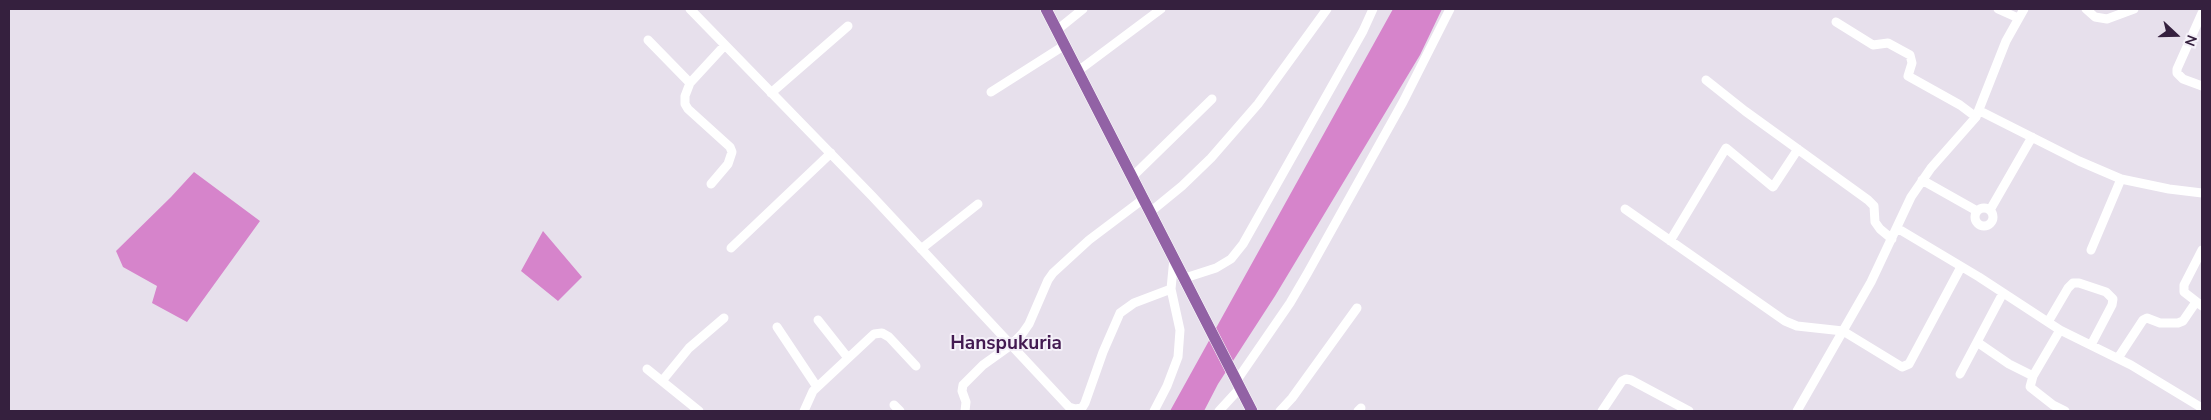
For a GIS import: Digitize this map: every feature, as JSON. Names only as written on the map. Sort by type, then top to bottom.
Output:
[{"type":"main road","points":[[1046,9],[1142,200],[1207,320],[1252,411]]},
{"type":"street","points":[[690,9],[831,154],[1011,345],[1062,402],[1075,409],[1082,410],[1120,313],[1134,303],[1171,289]]},
{"type":"street","points":[[1057,30],[1083,9]]},
{"type":"street","points":[[1078,71],[1161,9]]},
{"type":"street","points":[[1149,213],[1206,163],[1241,124],[1258,104],[1327,9]]},
{"type":"street","points":[[1185,278],[1216,268],[1231,259],[1243,244],[1363,31],[1373,9]]},
{"type":"street","points":[[1219,411],[1237,380],[1290,303],[1403,102],[1450,9]]},
{"type":"street","points":[[1998,9],[2018,18]]},
{"type":"street","points":[[1797,411],[1892,239],[1911,197],[1922,180],[1978,114],[2006,41],[2024,9]]},
{"type":"street","points":[[2086,9],[2095,17],[2107,19],[2134,9]]},
{"type":"street","points":[[2202,13],[2177,69],[2177,74],[2183,79],[2202,86]]},
{"type":"street","points":[[1836,22],[1873,45],[1888,43],[1910,55],[1912,62],[1908,76],[1978,114],[2032,137],[2079,161],[2121,178],[2170,189],[2202,193]]},
{"type":"street","points":[[772,93],[848,26]]},
{"type":"street","points":[[648,40],[690,83]]},
{"type":"street","points":[[711,184],[728,164],[732,152],[685,104],[685,96],[690,83],[725,45]]},
{"type":"street","points":[[991,92],[1065,45]]},
{"type":"street","points":[[1706,80],[1745,111],[1868,200],[1874,206],[1875,222],[1892,239]]},
{"type":"street","points":[[1132,178],[1212,99]]},
{"type":"street","points":[[1990,210],[1982,208],[1977,211],[1975,217],[1977,222],[1984,226],[1990,224],[1993,219],[1990,210],[2032,137]]},
{"type":"street","points":[[1670,241],[1726,148],[1773,188],[1798,148]]},
{"type":"street","points":[[731,248],[831,154]]},
{"type":"street","points":[[2091,250],[2121,178]]},
{"type":"street","points":[[1922,180],[1977,211]]},
{"type":"street","points":[[964,411],[966,402],[962,391],[963,385],[983,365],[1011,345],[1029,324],[1044,288],[1053,273],[1084,244],[1142,200]]},
{"type":"street","points":[[921,250],[978,204]]},
{"type":"street","points":[[1625,209],[1785,321],[1797,326],[1842,331],[1902,367],[1906,367],[1961,267]]},
{"type":"street","points":[[1897,228],[2060,330],[2118,358],[2202,408]]},
{"type":"street","points":[[2118,358],[2142,320],[2147,318],[2160,324],[2178,323],[2199,304],[2184,292],[2184,285],[2202,250]]},
{"type":"street","points":[[1154,411],[1167,386],[1178,356],[1180,330],[1171,289],[1174,258]]},
{"type":"street","points":[[2048,322],[2068,288],[2073,283],[2079,283],[2106,292],[2113,298],[2112,304],[2091,345]]},
{"type":"street","points":[[1960,374],[2003,293]]},
{"type":"street","points":[[1280,411],[1292,398],[1357,308]]},
{"type":"street","points":[[662,381],[689,348],[724,318]]},
{"type":"street","points":[[818,320],[848,358]]},
{"type":"street","points":[[777,327],[817,387]]},
{"type":"street","points":[[2060,330],[2033,376],[2030,387],[2064,411]]},
{"type":"street","points":[[804,411],[817,387],[870,336],[879,332],[892,338],[916,366]]},
{"type":"street","points":[[1977,342],[2009,364],[2033,376]]},
{"type":"street","points":[[647,369],[699,411]]},
{"type":"street","points":[[1602,411],[1622,380],[1626,379],[1689,411]]},
{"type":"shaded area","points":[[1393,9],[1442,9],[1420,55],[1275,296],[1218,384],[1204,411],[1170,411]]},
{"type":"shaded area","points":[[194,172],[260,221],[187,322],[152,303],[157,286],[123,267],[116,251]]},
{"type":"shaded area","points":[[543,231],[582,277],[558,301],[521,271]]},
{"type":"district","name":"Hanspukuria","points":[[1006,344]]}]
